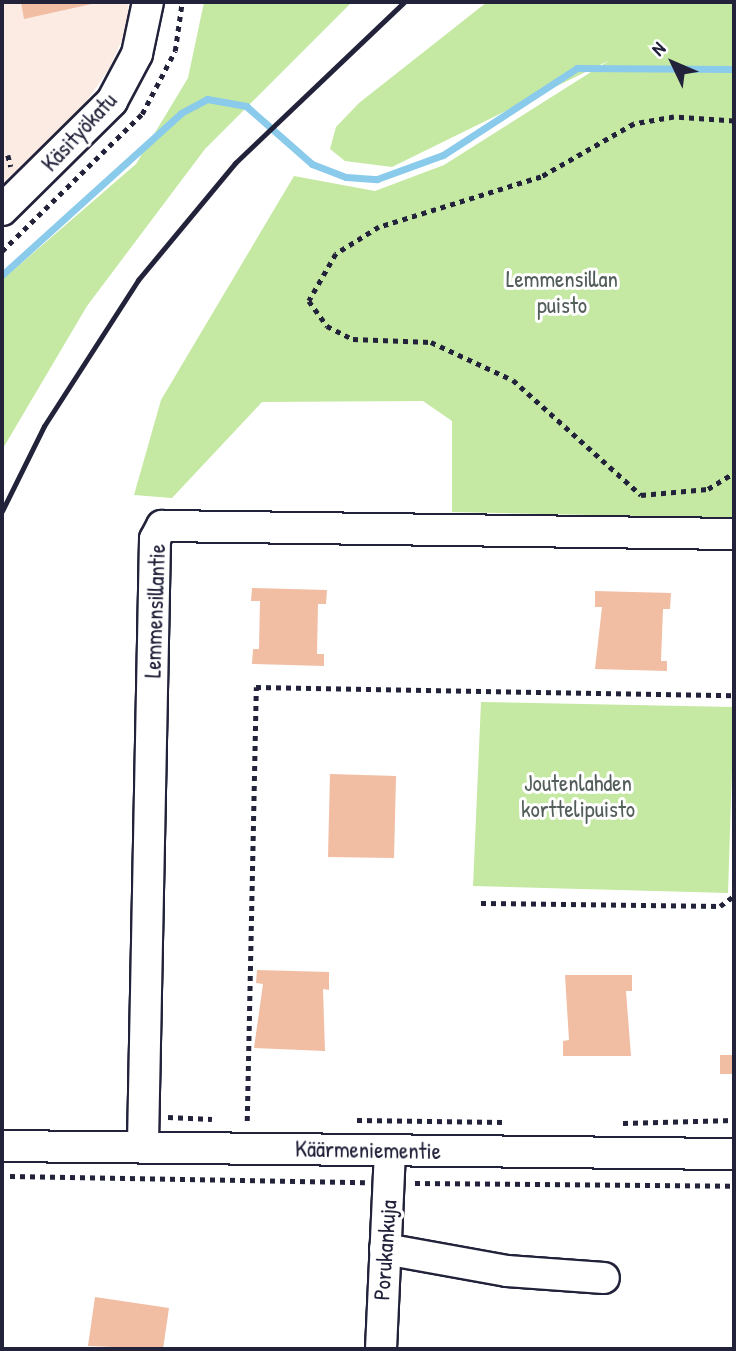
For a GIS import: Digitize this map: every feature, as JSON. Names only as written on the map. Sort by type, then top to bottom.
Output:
[{"type":"street","name":"Käsityökatu","points":[[2,210],[112,101],[137,54],[148,2]]},
{"type":"street","name":"Lemmensillantie","points":[[143,1129],[155,539],[162,526],[734,534]]},
{"type":"street","name":"Käärmeniementie","points":[[2,1146],[143,1129],[390,1150],[734,1154]]},
{"type":"street","name":"Porukankuja","points":[[381,1349],[390,1150]]},
{"type":"street","points":[[385,1250],[507,1271],[604,1278]]},
{"type":"path","points":[[734,121],[674,117],[634,124],[541,177],[379,226],[336,254],[309,301],[327,326],[353,339],[430,342],[513,380],[641,495],[708,488],[734,473]]},
{"type":"path","points":[[247,1121],[257,687],[734,695]]},
{"type":"path","points":[[481,904],[720,906],[734,896]]},
{"type":"path","points":[[143,1129],[221,1119]]},
{"type":"path","points":[[234,1120],[261,1121]]},
{"type":"path","points":[[343,1120],[514,1122]]},
{"type":"path","points":[[611,1124],[734,1120]]},
{"type":"path","points":[[2,1175],[369,1182]]},
{"type":"path","points":[[408,1183],[734,1186]]},
{"type":"shaded area","points":[[2,2],[128,2],[129,24],[109,69],[77,115],[2,184]]},
{"type":"green space","points":[[204,2],[352,2],[205,149],[87,306],[2,450],[2,280],[136,164],[188,78]]},
{"type":"green space","name":"Lemmensillan puisto","points":[[487,2],[734,2],[734,518],[452,512],[452,421],[423,401],[262,402],[172,498],[134,495],[161,400],[294,176],[375,191],[444,165],[610,60],[392,167],[345,161],[330,149],[336,127],[359,103]]},
{"type":"green space","name":"Joutenlahden korttelipuisto","points":[[481,702],[734,707],[728,893],[473,886]]},
{"type":"building","points":[[21,2],[96,2],[96,3],[24,19]]},
{"type":"building","points":[[252,588],[327,590],[326,604],[318,604],[317,654],[324,654],[324,666],[252,664],[253,649],[259,649],[260,601],[251,601]]},
{"type":"building","points":[[595,591],[671,593],[670,609],[663,609],[661,661],[667,661],[667,671],[595,669],[602,607],[595,607]]},
{"type":"building","points":[[330,774],[396,776],[394,858],[328,857]]},
{"type":"building","points":[[257,970],[329,972],[329,990],[323,989],[325,1051],[254,1048],[263,984],[256,983]]},
{"type":"building","points":[[565,975],[632,975],[632,991],[626,991],[631,1056],[563,1056],[563,1041],[569,1040]]},
{"type":"building","points":[[720,1055],[734,1055],[734,1074],[720,1074]]},
{"type":"building","points":[[95,1297],[169,1308],[163,1349],[88,1346]]},
{"type":"waterway","points":[[2,275],[181,113],[207,99],[246,106],[312,164],[346,177],[377,179],[443,155],[577,68],[734,69]]},
{"type":"railway","points":[[2,511],[44,426],[138,280],[235,163],[404,2]]}]
